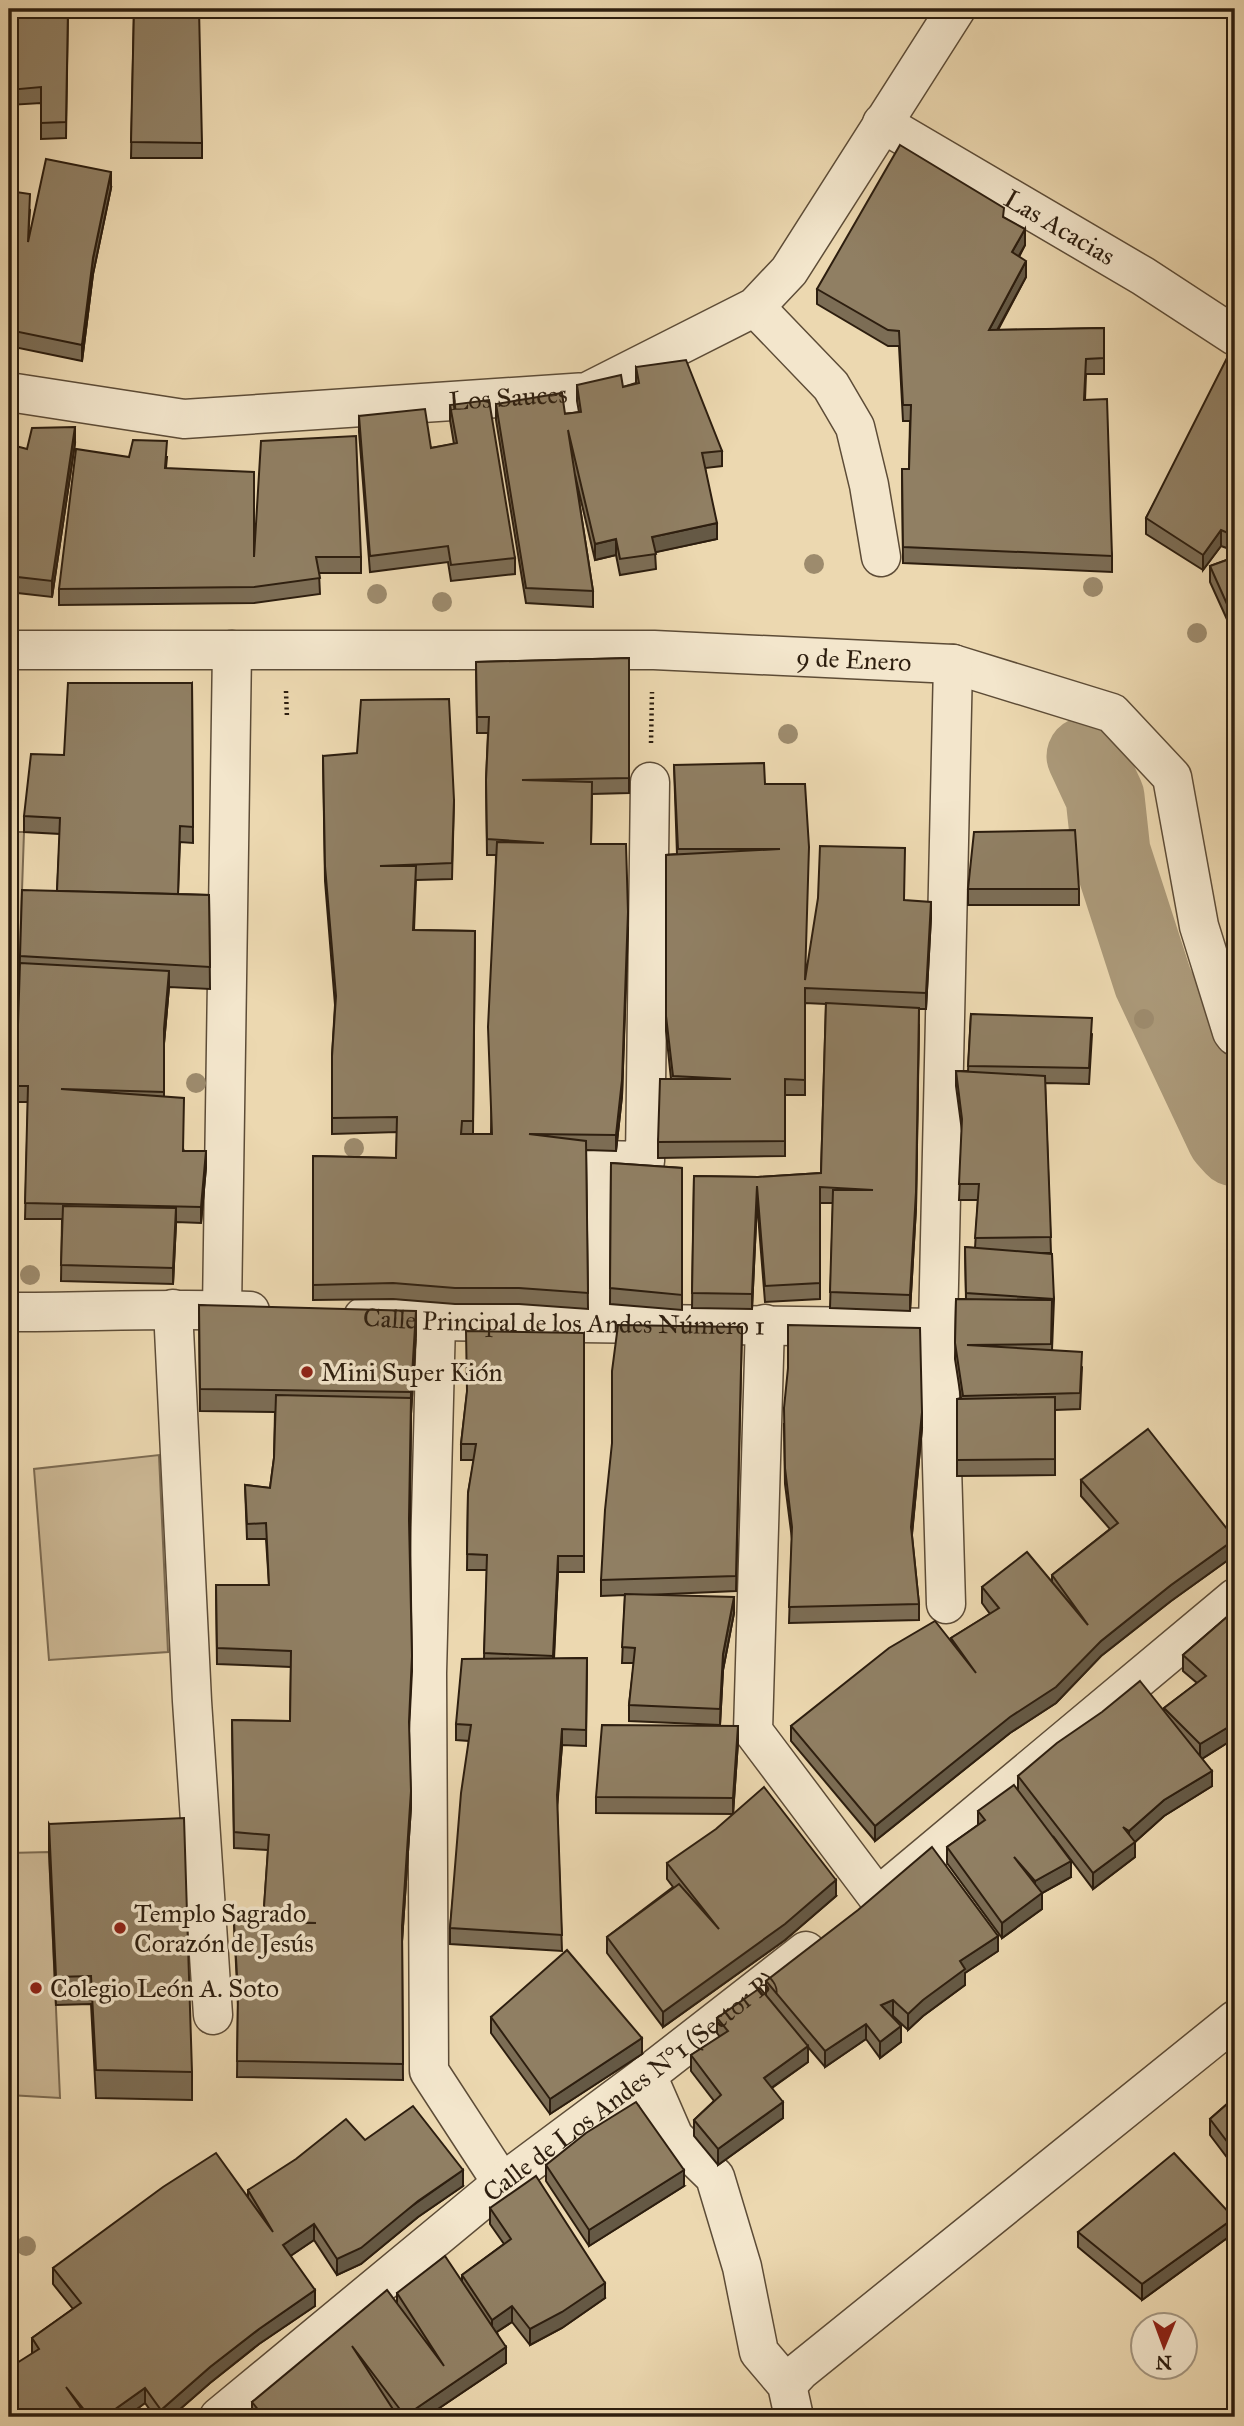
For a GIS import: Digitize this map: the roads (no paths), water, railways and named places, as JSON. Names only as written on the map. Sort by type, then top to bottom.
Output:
[{"type":"street","name":"Los Sauces","points":[[9,392],[184,419],[587,392],[755,307],[789,271],[956,9]]},
{"type":"street","name":"Las Acacias","points":[[881,123],[1143,276],[1235,336]]},
{"type":"street","points":[[755,307],[831,386],[855,427],[869,485],[881,557]]},
{"type":"street","name":"9 de Enero","points":[[9,650],[654,650],[953,664],[1112,713],[1172,778],[1199,926],[1235,1036]]},
{"type":"street","points":[[222,1310],[232,650]]},
{"type":"street","points":[[946,1604],[938,1328],[953,664]]},
{"type":"street","points":[[598,1322],[598,1160],[645,1161],[650,782]]},
{"type":"street","points":[[173,1309],[191,1688],[213,2015]]},
{"type":"street","points":[[9,1312],[173,1309],[290,1313]]},
{"type":"street","name":"Calle Principal de los Andes Número 1","points":[[330,1315],[436,1321],[938,1328]]},
{"type":"street","points":[[436,1321],[427,1673],[429,2071],[502,2183]]},
{"type":"street","points":[[765,1324],[753,1731],[877,1896]]},
{"type":"street","name":"Calle de Los Andes N°1 (Sector B)","points":[[219,2417],[502,2183],[648,2075],[877,1896],[1235,1598]]},
{"type":"street","points":[[790,2401],[800,2371],[1235,2020]]},
{"type":"street","points":[[648,2075],[674,2137],[715,2177],[742,2267],[759,2352],[790,2401]]},
{"type":"waterway","points":[[1086,756],[1105,797],[1111,852],[1153,982],[1226,1137],[1235,1147]]},
{"type":"place","name":"Mini Super Kión","points":[[307,1372]]},
{"type":"place","name":"Templo Sagrado Corazón de Jesús","points":[[120,1928]]},
{"type":"place","name":"Colegio León A. Soto","points":[[36,1988]]}]
